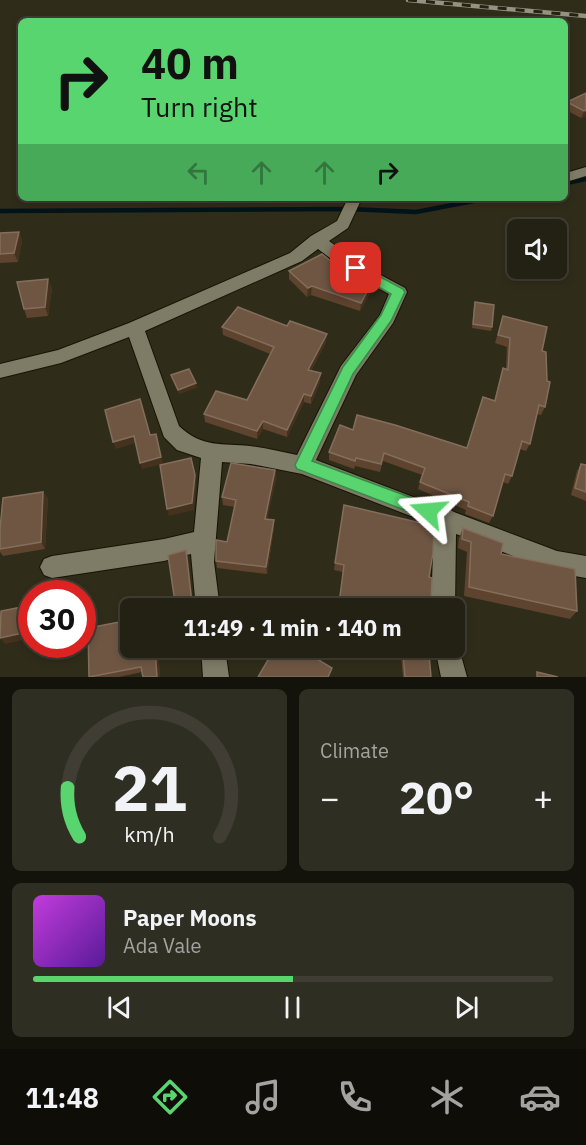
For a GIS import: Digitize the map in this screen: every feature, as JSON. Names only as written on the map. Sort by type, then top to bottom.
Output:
[{"type":"street","points":[[568,177],[586,171]]},
{"type":"street","points":[[0,371],[62,356],[135,328],[296,256],[343,224],[354,201]]},
{"type":"street","points":[[303,465],[348,371],[387,318],[399,292],[356,268],[317,240]]},
{"type":"street","points":[[135,328],[171,431],[184,444],[212,453],[251,455],[303,465],[445,517],[557,562],[586,567]]},
{"type":"street","points":[[206,598],[201,562],[212,453]]},
{"type":"street","points":[[443,598],[445,517]]},
{"type":"street","points":[[52,567],[164,550],[202,541]]},
{"type":"street","points":[[214,658],[216,677]]},
{"type":"street","points":[[449,658],[454,677]]},
{"type":"building","points":[[586,93],[586,110],[584,111],[568,102]]},
{"type":"building","points":[[19,232],[14,253],[0,254],[0,233]]},
{"type":"building","points":[[322,254],[332,262],[337,257],[374,279],[361,303],[312,286],[308,288],[289,271]]},
{"type":"building","points":[[48,279],[45,307],[24,309],[17,282]]},
{"type":"building","points":[[475,302],[494,305],[492,327],[473,324]]},
{"type":"building","points":[[238,307],[287,326],[290,321],[327,334],[308,370],[321,373],[311,396],[304,394],[287,430],[263,421],[257,431],[204,414],[216,391],[247,400],[274,347],[222,327]]},
{"type":"building","points":[[503,316],[547,327],[542,351],[546,352],[547,381],[550,382],[545,407],[539,405],[530,444],[522,441],[512,476],[505,474],[493,516],[468,506],[469,502],[420,482],[425,468],[384,453],[381,464],[356,458],[355,461],[329,452],[340,425],[353,430],[357,415],[467,448],[483,397],[495,401],[503,368],[508,370],[510,338],[498,335]]},
{"type":"building","points":[[189,369],[196,383],[178,390],[171,375]]},
{"type":"building","points":[[140,399],[150,435],[156,434],[161,457],[140,463],[134,436],[113,442],[105,410]]},
{"type":"building","points":[[191,458],[195,475],[192,503],[167,509],[160,465]]},
{"type":"building","points":[[231,463],[275,470],[265,519],[274,520],[266,567],[216,561],[216,540],[227,542],[236,500],[222,497]]},
{"type":"building","points":[[581,464],[586,465],[586,492],[575,488]]},
{"type":"building","points":[[43,492],[41,542],[0,549],[3,498]]},
{"type":"building","points":[[344,505],[434,526],[429,577],[432,578],[431,598],[340,598],[344,565],[335,563]]},
{"type":"building","points":[[463,528],[503,543],[501,554],[575,569],[577,611],[469,587],[471,542],[462,539]]},
{"type":"building","points":[[186,550],[191,598],[174,598],[168,555]]},
{"type":"building","points":[[18,608],[18,634],[0,638],[1,611]]},
{"type":"building","points":[[120,622],[120,658],[156,658],[157,677],[143,677],[141,667],[89,677],[89,658],[96,658],[96,626]]},
{"type":"building","points":[[269,658],[316,658],[332,668],[328,677],[258,677]]},
{"type":"building","points":[[403,658],[429,658],[431,677],[405,677]]},
{"type":"building","points":[[537,672],[558,677],[537,677]]},
{"type":"waterway","points":[[568,183],[586,179]]},
{"type":"waterway","points":[[0,211],[350,209],[416,212],[473,201]]},
{"type":"railway","points":[[408,0],[586,16]]},
{"type":"route","points":[[356,268],[399,292],[387,318],[348,371],[303,465],[428,511]]}]
